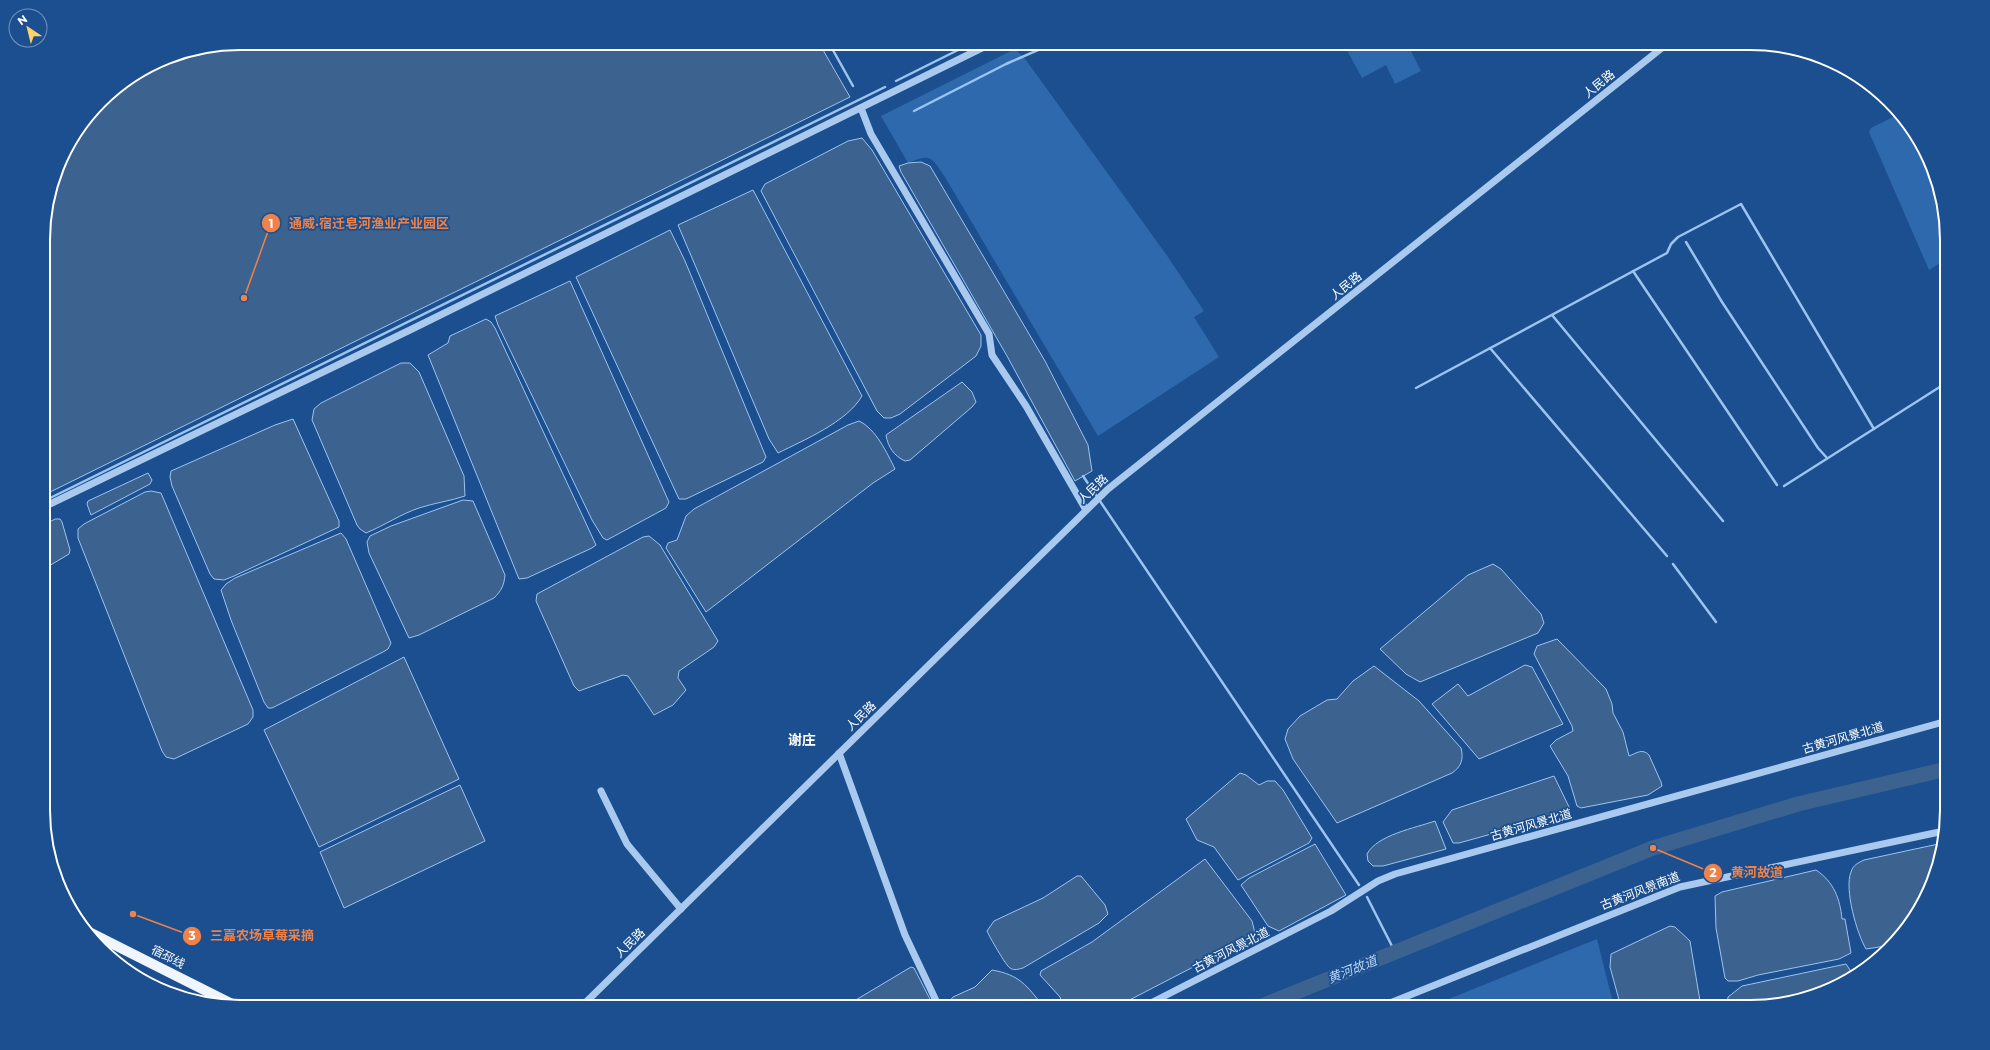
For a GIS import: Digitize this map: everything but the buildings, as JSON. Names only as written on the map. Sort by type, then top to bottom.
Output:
[{"type":"main road","name":"宿邳线","points":[[99,937],[222,999]]},
{"type":"street","points":[[50,504],[978,50]]},
{"type":"street","name":"人民路","points":[[587,1000],[1095,501],[1659,50]]},
{"type":"street","points":[[861,108],[871,134],[989,334],[992,355],[1026,406],[1086,510]]},
{"type":"street","name":"古黄河风景北道","points":[[1157,1000],[1331,911],[1378,882],[1395,874],[1940,723]]},
{"type":"street","points":[[839,753],[905,935],[936,1000]]},
{"type":"street","points":[[601,791],[627,844],[681,909]]},
{"type":"street","name":"古黄河风景南道","points":[[1398,1000],[1680,887],[1938,832]]},
{"type":"shaded area","points":[[228,50],[823,50],[850,97],[50,492],[50,228],[56,191],[64,167],[75,145],[89,124],[124,89],[145,75],[167,64],[191,56]]},
{"type":"shaded area","points":[[1013,50],[1016,50],[1026,60],[1168,257],[1204,311],[1194,317],[1219,357],[1098,436],[937,165],[927,158],[922,158],[908,163],[881,116]]},
{"type":"shaded area","points":[[1347,50],[1410,50],[1421,71],[1395,84],[1386,65],[1362,78]]},
{"type":"shaded area","points":[[1894,116],[1915,145],[1926,167],[1934,191],[1940,228],[1940,263],[1929,270],[1869,132],[1871,128]]},
{"type":"shaded area","points":[[862,138],[872,150],[981,335],[981,346],[976,356],[900,414],[891,418],[884,418],[877,411],[761,191],[765,184],[848,141]]},
{"type":"shaded area","points":[[921,162],[930,166],[1045,361],[1088,445],[1092,471],[1075,481],[1007,356],[901,172],[899,166],[908,163]]},
{"type":"shaded area","points":[[753,190],[862,396],[846,414],[836,422],[778,453],[769,439],[678,225]]},
{"type":"shaded area","points":[[670,230],[685,261],[766,457],[763,462],[686,499],[679,499],[576,277]]},
{"type":"shaded area","points":[[570,281],[669,502],[666,508],[607,540],[603,538],[592,520],[495,316]]},
{"type":"shaded area","points":[[486,319],[491,322],[495,328],[596,545],[527,578],[519,579],[428,355],[448,343],[450,336]]},
{"type":"shaded area","points":[[401,363],[410,363],[419,372],[464,476],[465,496],[412,510],[366,533],[357,525],[312,420],[314,409],[321,403]]},
{"type":"shaded area","points":[[962,382],[972,392],[976,402],[972,407],[910,460],[905,461],[898,457],[890,447],[886,435]]},
{"type":"shaded area","points":[[293,419],[339,521],[339,527],[234,576],[224,580],[214,579],[210,574],[172,486],[170,477],[171,471],[275,425]]},
{"type":"shaded area","points":[[859,421],[876,435],[895,469],[873,483],[706,612],[666,548],[668,543],[677,540],[686,516],[694,509],[848,425]]},
{"type":"shaded area","points":[[148,473],[152,480],[150,484],[91,515],[87,504],[88,501]]},
{"type":"shaded area","points":[[151,491],[161,493],[253,710],[253,717],[248,724],[174,759],[166,757],[162,751],[78,538],[78,529],[84,524],[145,492]]},
{"type":"shaded area","points":[[463,500],[473,501],[505,575],[503,585],[494,598],[419,635],[409,638],[369,553],[367,542],[370,536],[391,526]]},
{"type":"shaded area","points":[[55,519],[60,519],[70,550],[69,554],[50,565],[50,522]]},
{"type":"shaded area","points":[[341,533],[346,539],[391,643],[388,649],[383,652],[272,708],[268,708],[264,702],[231,620],[221,590],[226,584],[235,578]]},
{"type":"shaded area","points":[[649,536],[660,545],[718,641],[714,647],[679,671],[678,678],[686,690],[673,705],[654,715],[628,676],[623,675],[579,691],[574,686],[536,601],[537,594],[643,537]]},
{"type":"shaded area","points":[[1493,564],[1501,569],[1541,614],[1544,623],[1538,633],[1420,682],[1406,674],[1380,649],[1468,575]]},
{"type":"shaded area","points":[[1557,639],[1606,689],[1612,704],[1613,713],[1623,732],[1629,756],[1642,751],[1649,755],[1662,786],[1648,795],[1581,808],[1577,806],[1568,776],[1550,746],[1556,740],[1573,731],[1572,726],[1534,654],[1537,646]]},
{"type":"shaded area","points":[[404,657],[459,779],[319,847],[264,730]]},
{"type":"shaded area","points":[[1525,665],[1532,667],[1563,724],[1479,759],[1432,704],[1458,684],[1468,696]]},
{"type":"shaded area","points":[[1374,666],[1419,701],[1461,748],[1462,759],[1458,768],[1452,773],[1337,823],[1293,759],[1285,739],[1288,729],[1300,716],[1327,700],[1337,699],[1353,681]]},
{"type":"shaded area","points":[[1240,773],[1246,775],[1259,785],[1267,781],[1275,781],[1283,790],[1312,838],[1309,843],[1238,880],[1214,847],[1197,840],[1186,819]]},
{"type":"shaded area","points":[[1554,776],[1570,809],[1567,813],[1459,843],[1453,843],[1443,822],[1452,810]]},
{"type":"shaded area","points":[[460,785],[485,841],[344,908],[320,852]]},
{"type":"shaded area","points":[[1435,821],[1446,849],[1383,866],[1373,866],[1368,861],[1367,854],[1372,847],[1379,842],[1397,833]]},
{"type":"shaded area","points":[[1315,844],[1346,895],[1279,931],[1268,926],[1241,885],[1249,878]]},
{"type":"shaded area","points":[[1936,844],[1934,859],[1926,883],[1908,916],[1901,926],[1881,947],[1866,949],[1855,923],[1849,889],[1849,880],[1854,866],[1864,860]]},
{"type":"shaded area","points":[[1205,859],[1252,921],[1255,933],[1251,937],[1130,1000],[1061,1000],[1040,975],[1041,971],[1092,942]]},
{"type":"shaded area","points":[[1816,870],[1832,886],[1838,898],[1842,919],[1845,919],[1851,953],[1839,959],[1758,975],[1738,981],[1728,981],[1725,978],[1716,928],[1715,896],[1722,892]]},
{"type":"shaded area","points":[[1077,876],[1081,876],[1105,905],[1108,914],[1099,923],[1023,968],[1015,970],[1010,968],[1001,957],[987,931],[994,921],[1043,898]]},
{"type":"shaded area","points":[[1670,926],[1675,927],[1690,941],[1700,1000],[1619,1000],[1610,967],[1611,954]]},
{"type":"shaded area","points":[[1597,939],[1612,1000],[1446,1000]]},
{"type":"shaded area","points":[[1846,964],[1850,972],[1823,986],[1799,994],[1762,1000],[1728,1000],[1728,997],[1742,986]]},
{"type":"shaded area","points":[[911,967],[914,968],[930,1000],[856,1000]]},
{"type":"shaded area","points":[[992,970],[1002,972],[1022,982],[1038,1000],[951,1000],[953,997],[975,987]]},
{"type":"waterway","points":[[833,50],[853,86]]},
{"type":"waterway","points":[[896,81],[958,50]]},
{"type":"waterway","points":[[914,111],[1006,64],[1038,50]]},
{"type":"waterway","points":[[50,498],[885,87]]},
{"type":"waterway","points":[[1416,388],[1667,253],[1671,244],[1678,237],[1741,204],[1874,429]]},
{"type":"waterway","points":[[1686,242],[1722,302],[1818,448],[1827,458]]},
{"type":"waterway","points":[[1633,271],[1777,485]]},
{"type":"waterway","points":[[1552,315],[1723,521]]},
{"type":"waterway","points":[[1490,348],[1667,556]]},
{"type":"waterway","points":[[1784,486],[1940,387]]},
{"type":"waterway","points":[[1083,476],[1359,885]]},
{"type":"waterway","points":[[1673,564],[1716,622]]},
{"type":"waterway","name":"黄河故道","points":[[1276,1000],[1653,848],[1798,804],[1940,771]]},
{"type":"waterway","points":[[1367,897],[1395,952]]},
{"type":"place","name":"通威·宿迁皂河渔业产业园区","points":[[244,298]]},
{"type":"place","name":"黄河故道","points":[[1653,848]]},
{"type":"place","name":"三嘉农场草莓采摘","points":[[133,914]]},
{"type":"district","name":"谢庄","points":[[802,740]]}]
